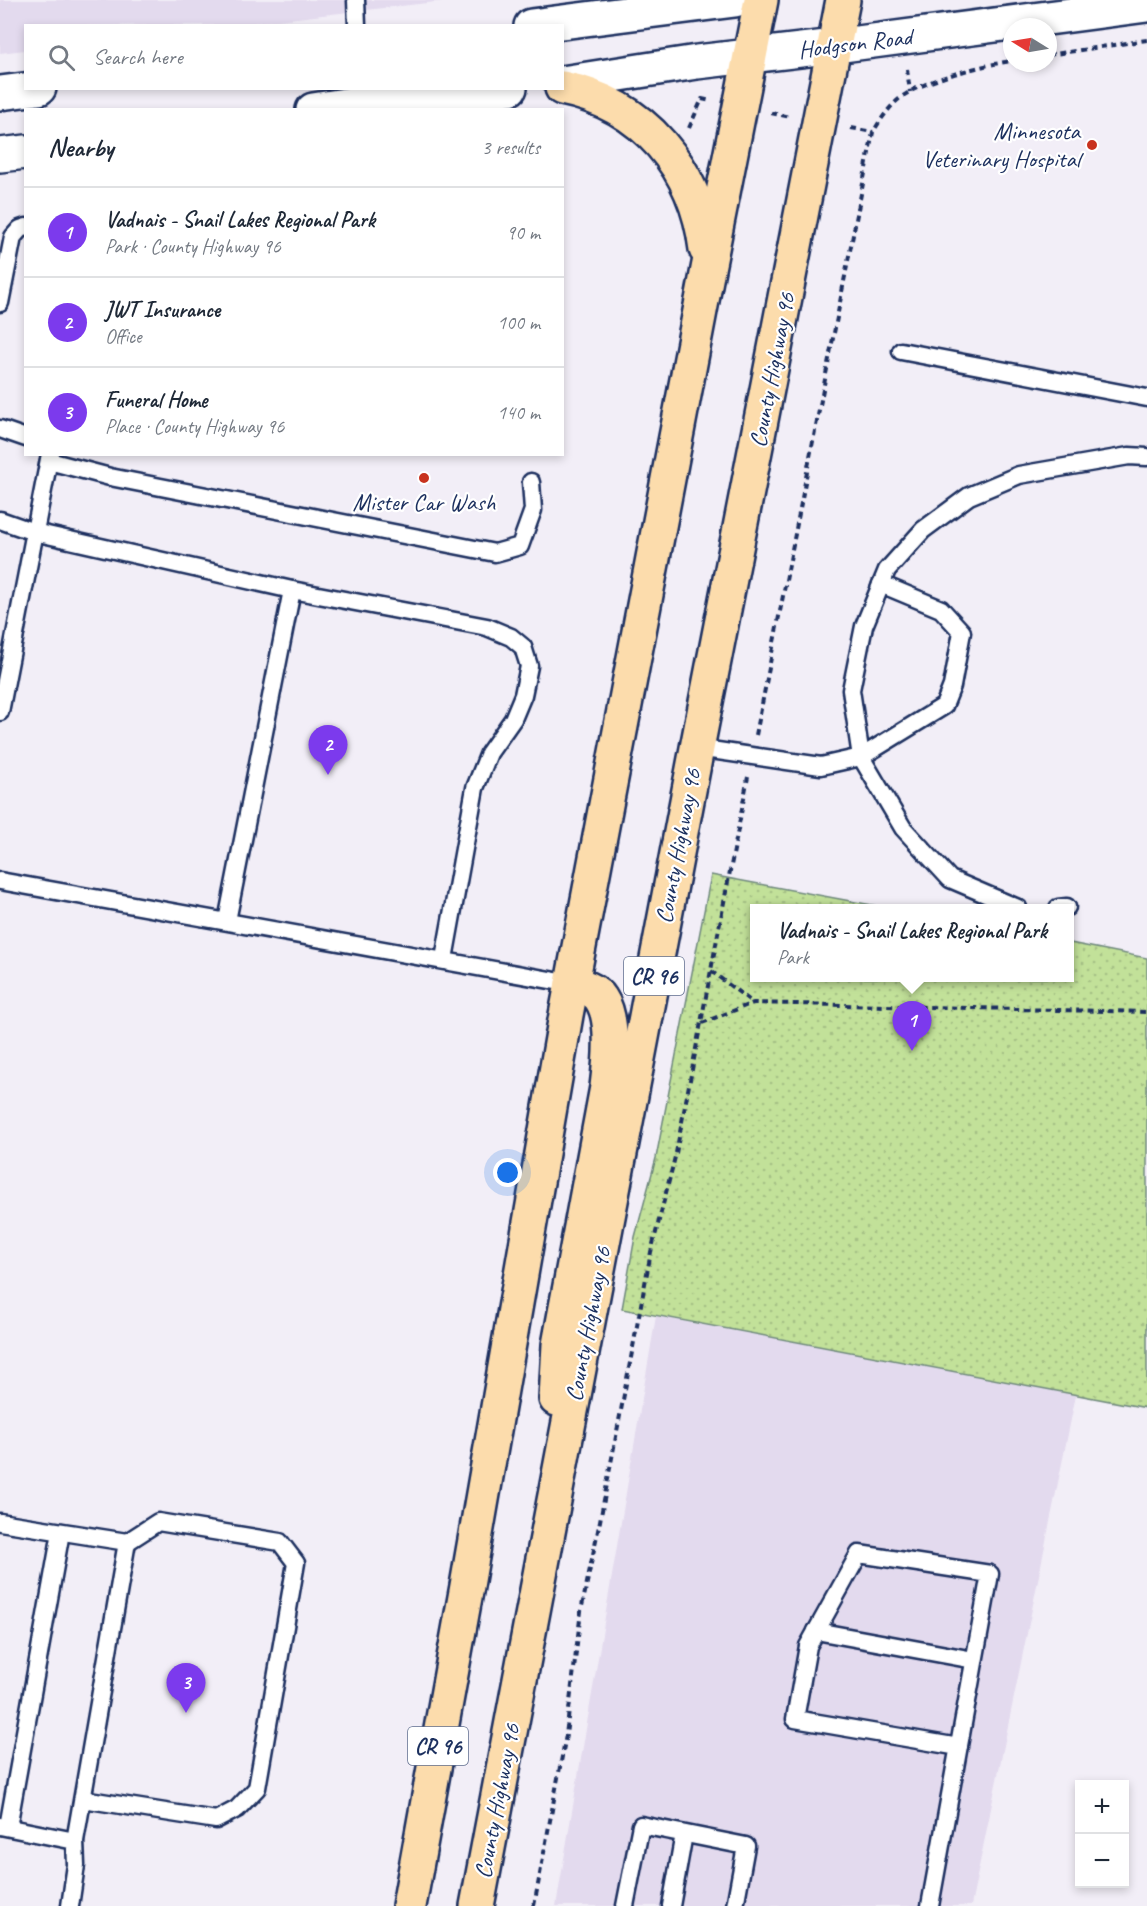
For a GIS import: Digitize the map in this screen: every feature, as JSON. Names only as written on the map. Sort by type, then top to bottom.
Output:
[{"type":"main road","points":[[547,24],[735,0]]},
{"type":"main road","name":"CR 96","points":[[409,1906],[572,984],[761,0]]},
{"type":"main road","name":"County Highway 96","points":[[477,1906],[697,748],[836,46],[843,0]]},
{"type":"main road","name":"Hodgson Road","points":[[564,83],[751,55],[1147,5]]},
{"type":"main road","points":[[564,88],[586,93],[619,109],[648,130],[669,152],[687,182],[698,211],[708,269]]},
{"type":"main road","points":[[0,93],[24,90]]},
{"type":"main road","points":[[325,108],[372,100],[487,90]]},
{"type":"main road","points":[[0,155],[24,152]]},
{"type":"main road","points":[[551,1517],[559,1344],[605,1098],[611,1052],[609,1022],[601,999],[588,988],[572,984]]},
{"type":"lane","points":[[356,0],[357,24]]},
{"type":"lane","points":[[0,303],[19,232]]},
{"type":"lane","points":[[901,351],[1147,398]]},
{"type":"lane","points":[[0,429],[24,437]]},
{"type":"lane","points":[[1007,904],[950,879],[903,828],[861,757],[851,690],[864,626],[887,570],[923,530],[969,496],[1019,475],[1129,456],[1147,457]]},
{"type":"lane","points":[[0,712],[49,458],[110,477],[495,553],[520,546],[533,510],[531,482]]},
{"type":"lane","points":[[0,520],[34,532],[292,590],[487,627],[511,637],[523,647],[529,666],[523,695],[513,719],[489,753],[475,788],[444,959]]},
{"type":"lane","points":[[697,748],[821,766],[861,757],[944,705],[952,686],[962,632],[941,609],[881,584]]},
{"type":"lane","points":[[227,921],[292,590]]},
{"type":"lane","points":[[0,881],[444,959],[572,984]]},
{"type":"lane","points":[[0,1522],[127,1542],[158,1522],[280,1542],[296,1563],[257,1788],[237,1809],[216,1820],[83,1799]]},
{"type":"lane","points":[[61,1532],[4,1826],[75,1841]]},
{"type":"lane","points":[[70,1906],[76,1865],[75,1841],[127,1542]]},
{"type":"lane","points":[[930,1906],[959,1747],[974,1660],[990,1574],[859,1554],[808,1646],[795,1719],[959,1747]]},
{"type":"lane","points":[[816,1631],[974,1660]]},
{"type":"lane","points":[[625,1906],[641,1826],[746,1846],[735,1906]]},
{"type":"lane","points":[[671,1906],[684,1834]]},
{"type":"path","points":[[1057,54],[1147,40]]},
{"type":"path","points":[[534,1906],[566,1735],[581,1611],[651,1252],[676,1154],[873,132],[879,121],[898,100],[910,92],[986,65],[1003,62]]},
{"type":"path","points":[[688,129],[702,99],[873,132]]},
{"type":"path","points":[[711,971],[753,1003]]},
{"type":"path","points":[[701,1023],[753,1003],[1147,1012]]},
{"type":"shaded area","points":[[0,0],[453,0],[245,24],[24,24],[24,50],[0,53]]},
{"type":"shaded area","points":[[656,1316],[1076,1395],[971,1906],[556,1906]]},
{"type":"green space","points":[[711,875],[867,904],[750,904],[750,982],[1074,982],[1074,944],[1147,958],[1147,1408],[622,1309],[635,1237],[656,1158]]},
{"type":"place","name":"Minnesota Veterinary Hospital","points":[[1092,145]]},
{"type":"place","name":"Mister Car Wash","points":[[424,478]]},
{"type":"place","name":"JWT Insurance","points":[[328,775]]},
{"type":"place","name":"Vadnais - Snail Lakes Regional Park","points":[[912,1051]]},
{"type":"place","name":"Funeral Home","points":[[186,1713]]}]
